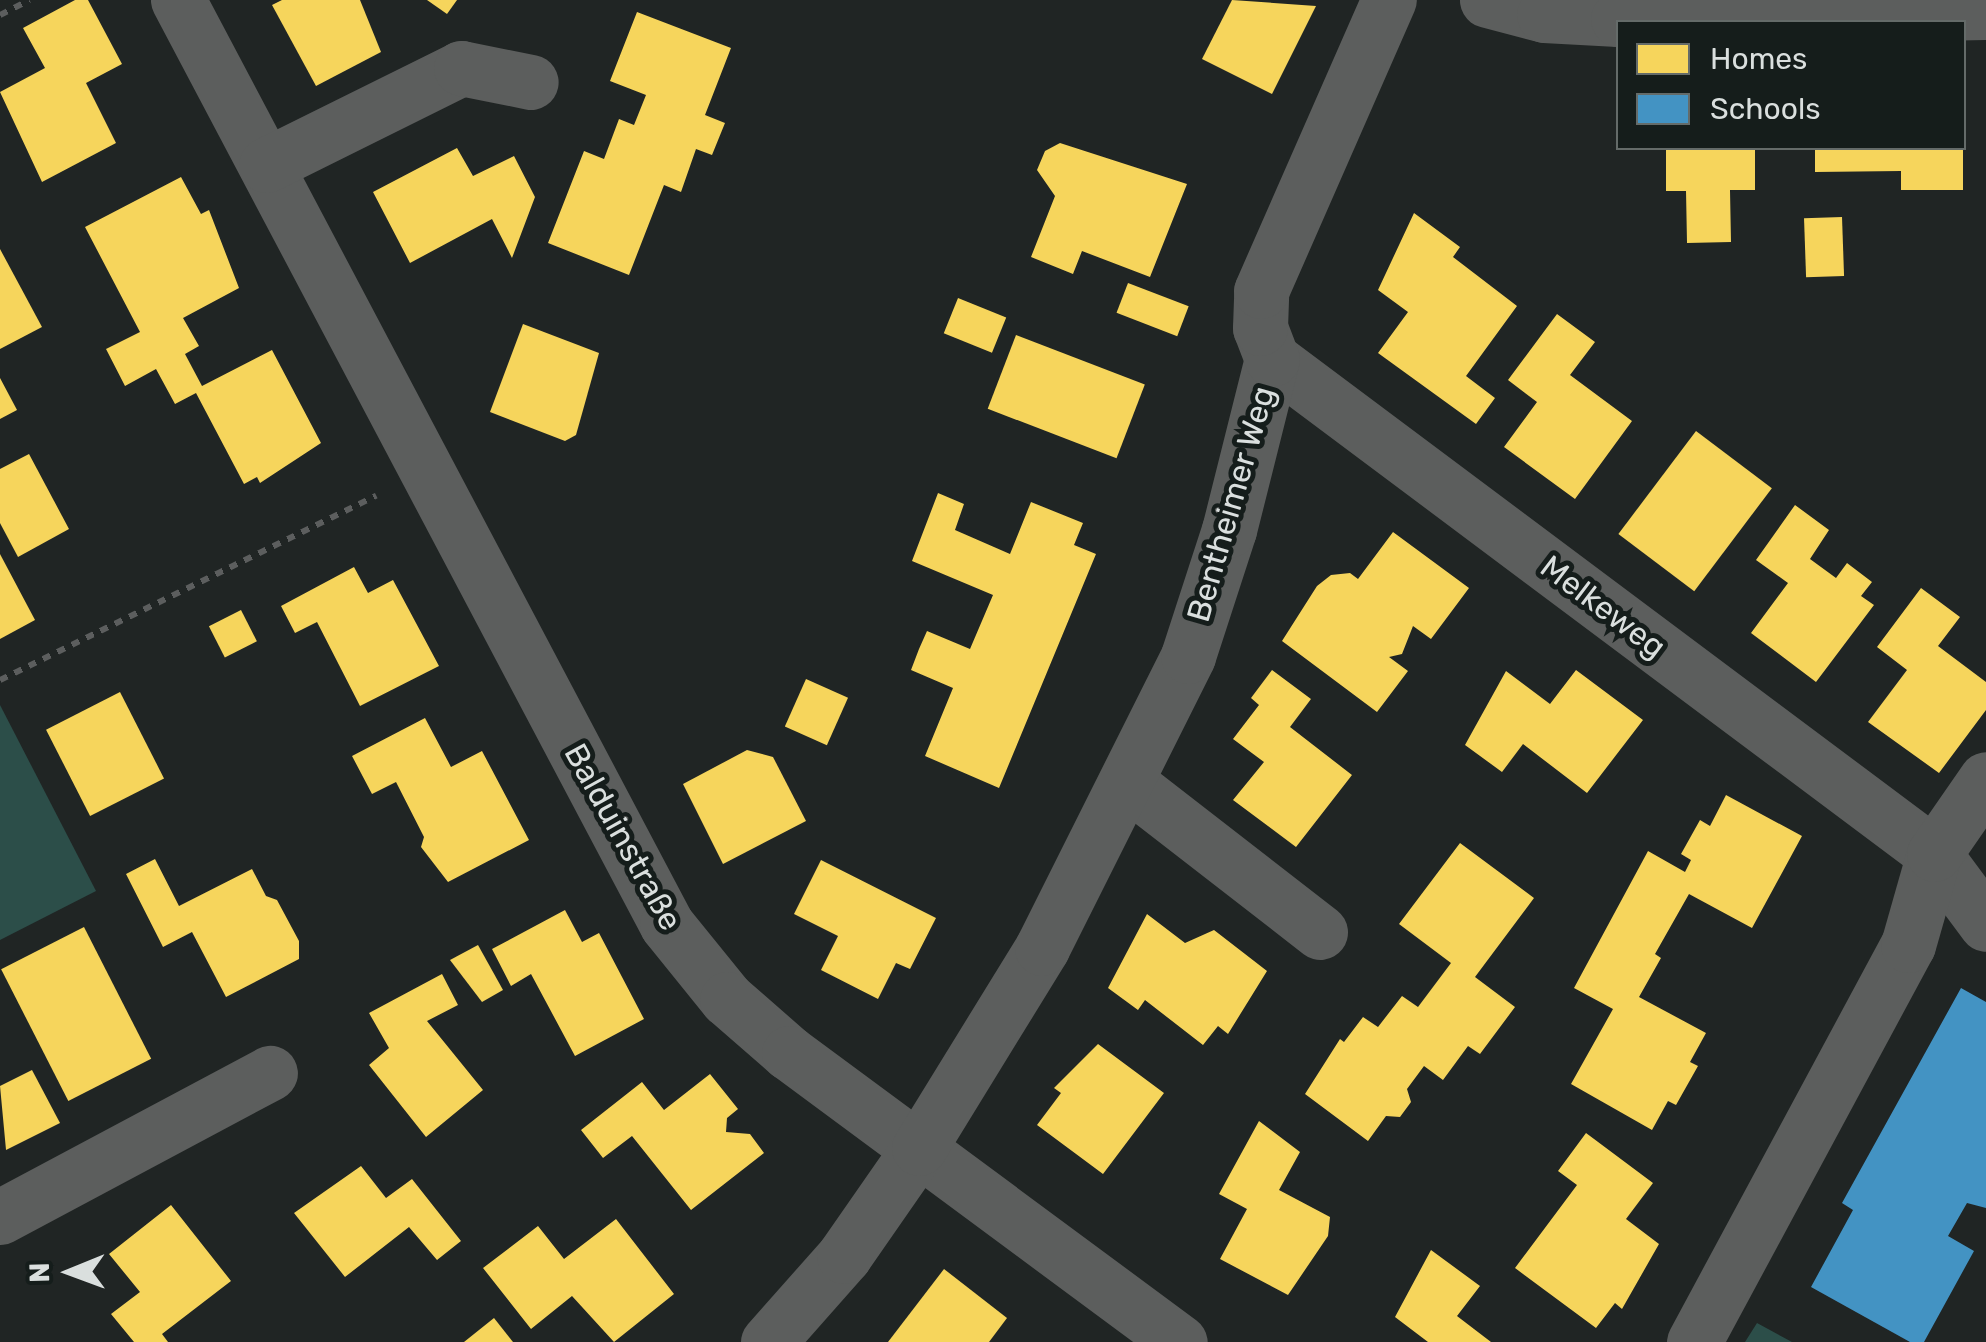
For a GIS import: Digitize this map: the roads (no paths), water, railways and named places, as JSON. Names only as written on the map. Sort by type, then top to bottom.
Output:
[{"type":"street","name":"Balduinstraße","points":[[178,0],[667,925],[727,999],[1180,1342]]},
{"type":"street","name":"Bentheimer Weg","points":[[768,1342],[844,1256],[919,1148],[1042,948],[1128,784],[1188,656],[1229,530],[1272,359],[1260,328],[1262,290],[1389,0]]},
{"type":"street","points":[[1487,0],[1547,8],[1986,12]]},
{"type":"street","points":[[266,165],[461,68],[531,82]]},
{"type":"street","name":"Melkeweg","points":[[1272,359],[1934,854],[1986,924]]},
{"type":"street","points":[[1694,1342],[1908,945],[1934,854],[1986,779]]},
{"type":"street","points":[[1128,784],[1320,932]]},
{"type":"street","points":[[0,1217],[270,1073]]}]
